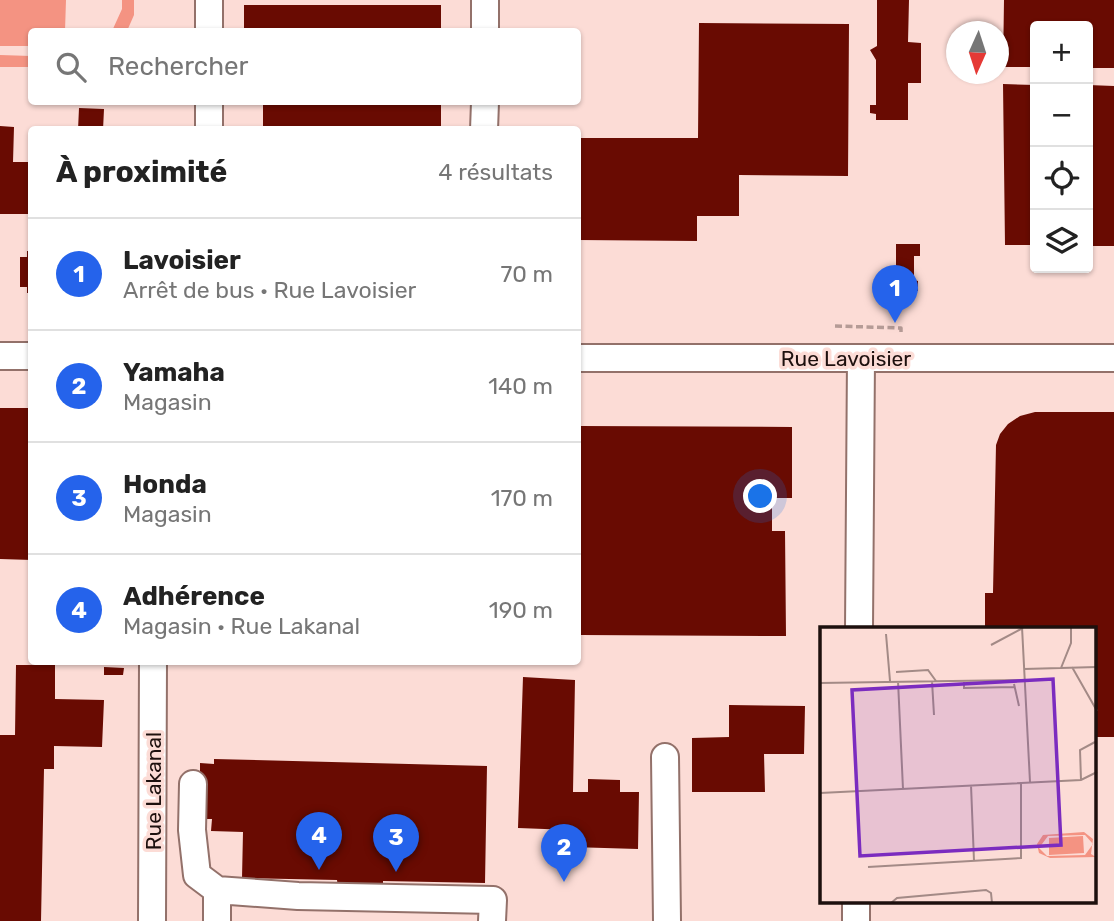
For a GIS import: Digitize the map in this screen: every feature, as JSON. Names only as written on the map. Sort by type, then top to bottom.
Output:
[{"type":"street","points":[[209,0],[209,28]]},
{"type":"street","points":[[485,0],[485,28]]},
{"type":"street","points":[[209,105],[209,126]]},
{"type":"street","points":[[484,126],[485,105]]},
{"type":"street","points":[[0,356],[28,356]]},
{"type":"street","name":"Rue Lavoisier","points":[[581,358],[1114,358]]},
{"type":"street","points":[[859,627],[861,358]]},
{"type":"street","name":"Rue Lakanal","points":[[152,921],[153,665]]},
{"type":"street","points":[[664,757],[667,921]]},
{"type":"street","points":[[193,784],[192,830],[197,875],[217,890],[346,909],[493,900],[492,921]]},
{"type":"street","points":[[217,890],[217,921]]},
{"type":"path","points":[[835,326],[901,328],[901,358]]},
{"type":"shaded area","points":[[0,0],[66,0],[65,28],[28,28],[28,46],[0,46]]},
{"type":"shaded area","points":[[122,0],[134,0],[134,15],[128,28],[113,28],[122,9]]},
{"type":"shaded area","points":[[0,55],[28,56],[28,67],[0,67]]},
{"type":"building","points":[[877,0],[909,0],[908,42],[921,43],[921,83],[908,83],[908,120],[876,120],[876,114],[870,113],[870,105],[876,105],[876,60],[870,50],[877,46]]},
{"type":"building","points":[[1004,0],[1114,0],[1114,68],[1093,68],[1093,21],[1030,21],[1030,67],[1009,67],[1009,21],[1004,21]]},
{"type":"building","points":[[244,5],[441,5],[441,28],[244,28]]},
{"type":"building","points":[[699,23],[849,24],[848,176],[739,175],[739,216],[697,216],[697,241],[581,240],[581,138],[698,138]]},
{"type":"building","points":[[1003,84],[1030,85],[1030,245],[1005,245]]},
{"type":"building","points":[[1093,85],[1114,86],[1114,246],[1093,246]]},
{"type":"building","points":[[263,105],[441,105],[441,126],[263,126]]},
{"type":"building","points":[[79,108],[104,109],[103,126],[78,126]]},
{"type":"building","points":[[0,126],[14,127],[13,162],[28,162],[28,214],[0,214]]},
{"type":"building","points":[[896,244],[920,244],[920,256],[914,256],[914,280],[918,281],[918,291],[896,290]]},
{"type":"building","points":[[28,251],[28,293],[27,287],[20,287],[20,257],[27,257]]},
{"type":"building","points":[[0,408],[28,408],[28,560],[0,559]]},
{"type":"building","points":[[1035,412],[1114,412],[1114,737],[1096,737],[1096,627],[985,627],[985,593],[993,593],[996,445],[1008,424],[1020,416]]},
{"type":"building","points":[[581,426],[792,427],[792,498],[772,498],[772,531],[785,531],[786,636],[581,635]]},
{"type":"building","points":[[16,665],[55,665],[55,699],[104,700],[102,747],[54,746],[54,769],[44,769],[41,921],[0,921],[0,735],[15,735]]},
{"type":"building","points":[[104,667],[124,668],[123,675],[104,675]]},
{"type":"building","points":[[523,677],[575,680],[573,792],[588,792],[588,779],[620,780],[620,792],[639,792],[638,849],[571,847],[571,830],[518,828]]},
{"type":"building","points":[[729,705],[805,706],[804,754],[764,754],[765,792],[692,792],[692,738],[729,737]]},
{"type":"building","points":[[214,759],[487,766],[485,883],[383,881],[383,887],[338,887],[337,880],[242,878],[243,832],[211,831],[212,819],[200,819],[200,763],[214,764]]},
{"type":"place","name":"Lavoisier","points":[[895,323]]},
{"type":"place","name":"Adhérence","points":[[319,870]]},
{"type":"place","name":"Honda","points":[[396,872]]},
{"type":"place","name":"Yamaha","points":[[564,882]]}]
